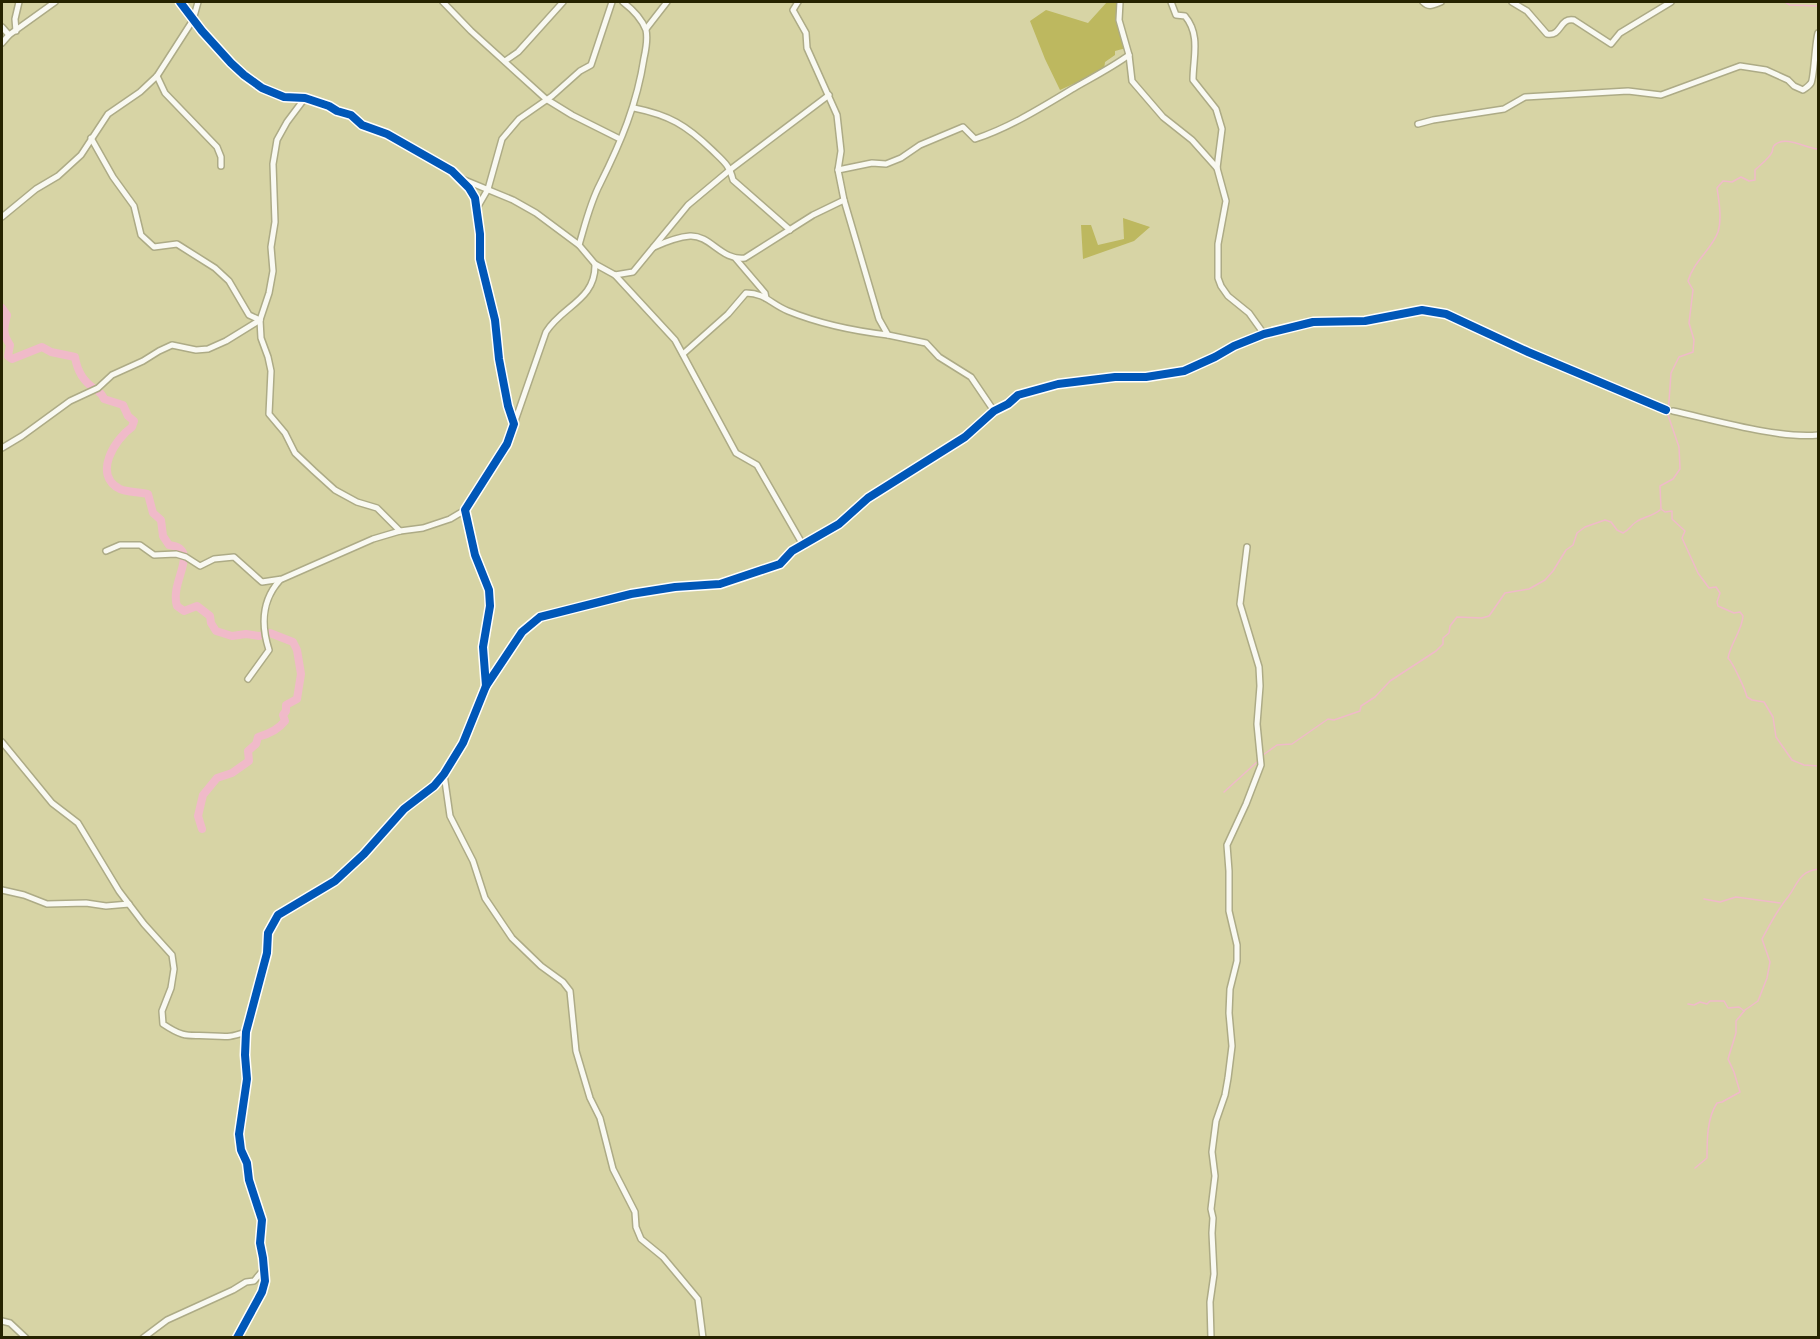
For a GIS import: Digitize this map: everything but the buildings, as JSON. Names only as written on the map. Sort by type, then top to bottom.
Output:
[{"type":"street","points":[[16,31],[15,19],[19,2]]},
{"type":"street","points":[[2,43],[9,35],[56,2]]},
{"type":"street","points":[[180,2],[193,20],[244,75],[273,93],[284,97],[305,98],[351,115],[362,125],[387,134],[435,159],[461,179],[475,198],[480,259],[495,320],[499,359],[514,424]]},
{"type":"street","points":[[2,217],[36,189],[58,176],[81,155],[108,114],[140,92],[157,76],[193,20],[198,2]]},
{"type":"street","points":[[443,2],[471,31],[546,99],[620,139]]},
{"type":"street","points":[[505,61],[518,52],[563,2]]},
{"type":"street","points":[[477,208],[488,189],[502,139],[519,119],[552,96],[580,71],[591,65],[612,2]]},
{"type":"street","points":[[579,245],[600,184],[634,108],[647,41],[646,29],[638,16],[623,2]]},
{"type":"street","points":[[646,29],[667,2]]},
{"type":"street","points":[[798,2],[793,10],[806,33],[807,48],[837,115],[841,151],[838,170],[844,200],[879,319],[888,335]]},
{"type":"street","points":[[1120,2],[1119,20],[1129,55],[1132,81],[1163,117],[1192,140],[1217,168]]},
{"type":"street","points":[[1171,2],[1176,15],[1185,16],[1191,24],[1196,54],[1192,80],[1216,109],[1222,129],[1217,168],[1226,201],[1218,244],[1218,278],[1225,291],[1249,313],[1264,334]]},
{"type":"street","points":[[1423,2],[1427,6],[1441,2]]},
{"type":"street","points":[[1512,2],[1527,11],[1547,34],[1556,33],[1563,21],[1568,19],[1574,20],[1611,44],[1620,33],[1671,2]]},
{"type":"street","points":[[2,27],[9,35]]},
{"type":"street","points":[[1418,124],[1504,109],[1525,98],[1628,91],[1661,94],[1740,66],[1766,70],[1803,90],[1810,85],[1814,77],[1814,51],[1818,33]]},
{"type":"street","points":[[838,170],[872,163],[886,164],[901,158],[920,145],[963,127],[975,139],[990,134],[1012,125],[1109,70],[1129,55]]},
{"type":"street","points":[[157,76],[165,93],[217,147],[221,166]]},
{"type":"street","points":[[615,274],[633,272],[688,205],[731,169],[829,95]]},
{"type":"street","points":[[305,98],[286,122],[277,140],[273,165],[275,222],[271,247],[273,271],[260,320],[261,338],[271,371],[269,414],[285,433],[295,453],[335,490],[357,502],[378,508],[400,531]]},
{"type":"street","points":[[634,108],[659,113],[678,122],[701,138],[731,169],[733,180],[790,230]]},
{"type":"street","points":[[91,138],[113,177],[134,206],[141,235],[154,247],[177,244],[215,268],[229,281],[249,315],[260,320]]},
{"type":"street","points":[[461,179],[488,189],[536,213],[579,245],[595,264],[615,274],[675,340],[736,453],[757,465],[803,545]]},
{"type":"street","points":[[736,259],[745,258],[813,215],[844,200]]},
{"type":"street","points":[[653,247],[672,239],[692,236],[707,241],[717,250],[736,259],[765,293],[766,298]]},
{"type":"street","points":[[106,551],[120,545],[140,545],[154,555],[177,554],[200,566],[214,559],[234,557],[262,582],[281,579],[357,544],[450,519],[465,510],[507,444],[546,332],[551,323],[571,308],[589,289],[596,273],[595,264]]},
{"type":"street","points":[[683,354],[728,314],[746,293],[758,293],[786,310],[843,328],[926,343],[939,357],[971,377],[994,411]]},
{"type":"street","points":[[237,1338],[262,1292],[265,1281],[260,1243],[262,1220],[240,1144],[240,1125],[247,1079],[246,1032],[267,953],[268,935],[275,918],[299,901],[335,881],[364,854],[404,809],[434,786],[463,743],[486,686],[522,632],[540,617],[631,594],[675,587],[720,584],[780,564],[792,551],[839,524],[868,498],[965,437],[994,411],[1008,404],[1018,395],[1058,384],[1115,377],[1146,377],[1184,371],[1264,334],[1313,322],[1365,321],[1422,310],[1446,314],[1528,352],[1666,410]]},
{"type":"street","points":[[2,448],[70,401],[98,388],[112,375],[159,351],[172,345],[196,350],[208,349],[260,320]]},
{"type":"street","points":[[1673,411],[1766,430],[1818,435]]},
{"type":"street","points":[[465,510],[475,555],[489,590],[489,615],[483,636],[486,686]]},
{"type":"street","points":[[1211,1338],[1210,1302],[1214,1274],[1212,1233],[1214,1218],[1211,1209],[1215,1176],[1212,1152],[1216,1121],[1225,1095],[1232,1046],[1229,1013],[1230,989],[1237,961],[1237,945],[1229,911],[1227,845],[1261,765],[1257,724],[1259,667],[1240,604],[1247,547]]},
{"type":"street","points":[[248,679],[269,650],[263,623],[267,601],[281,579]]},
{"type":"street","points":[[2,742],[52,803],[78,823],[129,904],[172,955],[174,969],[171,988],[162,1011],[163,1024],[189,1037],[226,1038],[246,1032]]},
{"type":"street","points":[[444,774],[450,816],[473,861],[485,898],[512,938],[541,966],[563,982],[570,991],[576,1051],[581,1073],[600,1118],[613,1169],[635,1212],[636,1227],[641,1239],[663,1257],[698,1299],[704,1338]]},
{"type":"street","points":[[2,890],[47,904],[86,903],[106,906],[129,904]]},
{"type":"street","points":[[143,1338],[167,1320],[246,1282],[254,1281],[264,1269]]},
{"type":"street","points":[[2,1321],[10,1323],[26,1338]]},
{"type":"shaded area","points":[[1107,2],[1116,2],[1116,21],[1126,48],[1115,51],[1115,55],[1105,62],[1104,70],[1060,90],[1030,21],[1046,10],[1088,23]]},
{"type":"shaded area","points":[[1123,218],[1150,227],[1134,241],[1083,259],[1081,225],[1091,225],[1098,245],[1124,239]]},
{"type":"waterway","points":[[1785,2],[1790,5],[1818,6]]},
{"type":"waterway","points":[[1817,62],[1818,70]]},
{"type":"waterway","points":[[1818,149],[1791,142],[1780,142],[1774,146],[1769,157],[1755,170],[1755,180],[1749,181],[1741,177],[1732,182],[1723,181],[1717,188],[1720,216],[1718,232],[1690,274],[1688,281],[1693,290],[1689,323],[1694,340],[1693,352],[1679,357],[1671,373],[1668,415],[1679,447],[1680,469],[1673,479],[1660,486],[1661,509],[1665,512],[1672,511],[1672,519],[1685,531],[1682,538],[1698,573],[1709,588],[1716,587],[1720,593],[1718,606],[1734,613],[1740,612],[1743,616],[1741,627],[1728,658],[1739,676],[1747,697],[1764,702],[1773,717],[1776,737],[1792,760],[1804,765],[1818,766]]},
{"type":"waterway","points":[[2,308],[7,315],[4,330],[10,345],[8,356],[12,359],[42,347],[51,352],[75,357],[84,379],[101,393],[104,399],[123,405],[128,416],[134,421],[132,427],[113,448],[107,466],[108,475],[112,483],[120,489],[148,494],[153,513],[161,520],[163,536],[169,545],[178,548],[183,553],[184,559],[177,586],[177,606],[184,611],[197,606],[210,616],[216,631],[232,636],[246,634],[259,636],[270,633],[293,642],[297,650],[301,674],[297,699],[286,705],[283,715],[285,721],[282,724],[273,731],[258,737],[256,744],[248,751],[249,761],[232,773],[217,778],[203,795],[198,816],[202,829]]},
{"type":"waterway","points":[[1263,755],[1277,745],[1292,744],[1328,719],[1334,720],[1360,711],[1361,706],[1375,697],[1390,681],[1436,651],[1443,644],[1443,638],[1449,633],[1450,626],[1457,617],[1489,616],[1505,593],[1529,589],[1545,580],[1566,550],[1573,545],[1577,533],[1585,527],[1605,520],[1611,522],[1617,530],[1623,533],[1636,522],[1660,510]]},
{"type":"waterway","points":[[1224,792],[1257,762]]},
{"type":"waterway","points":[[1695,1168],[1707,1158],[1709,1122],[1717,1103],[1740,1092],[1728,1059],[1736,1033],[1736,1021],[1745,1010],[1758,1001],[1767,978],[1770,962],[1762,939],[1799,879],[1806,873],[1818,869]]},
{"type":"waterway","points":[[1704,899],[1720,902],[1736,897],[1780,903]]},
{"type":"waterway","points":[[1688,1004],[1724,1001],[1728,1008],[1739,1007],[1744,1011]]},
{"type":"cycle path","points":[[180,2],[231,63],[262,88],[284,97],[305,98],[351,115],[362,125],[387,134],[452,171],[469,188],[475,198],[480,234],[480,259],[495,320],[499,359],[514,424],[507,444],[465,510],[475,555],[489,590],[490,606],[483,647],[486,686],[463,743],[434,786],[404,809],[364,854],[335,881],[278,915],[268,933],[267,953],[246,1032],[247,1079],[239,1134],[249,1180],[262,1220],[260,1243],[265,1281],[262,1292],[237,1338]]},
{"type":"cycle path","points":[[486,686],[522,632],[540,617],[631,594],[675,587],[720,584],[780,564],[792,551],[839,524],[868,498],[965,437],[994,411],[1008,404],[1018,395],[1058,384],[1115,377],[1146,377],[1184,371],[1264,334],[1313,322],[1365,321],[1422,310],[1446,314],[1528,352],[1666,410]]}]
